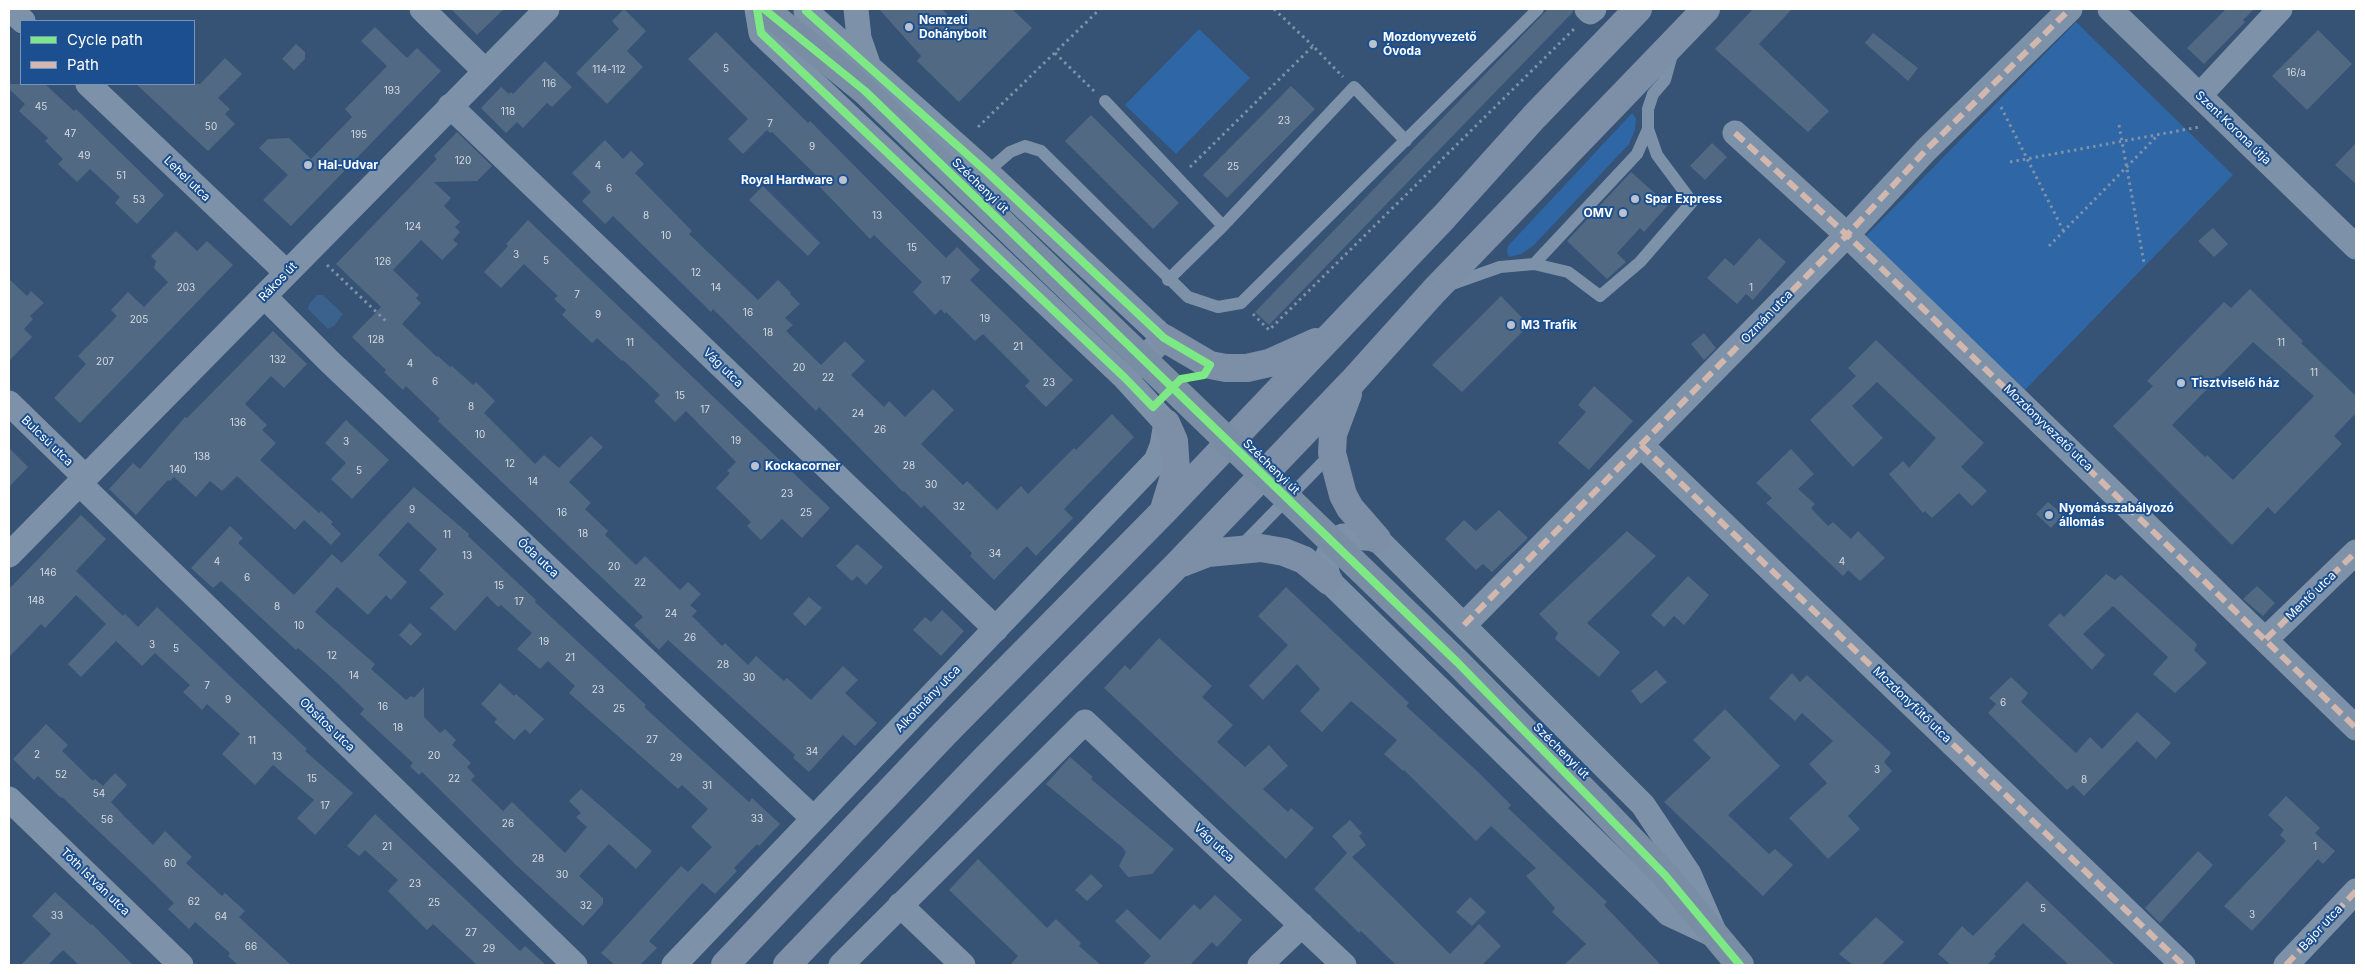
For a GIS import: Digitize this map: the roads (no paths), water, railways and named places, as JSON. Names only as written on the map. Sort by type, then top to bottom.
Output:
[{"type":"main road","points":[[725,965],[950,728],[1164,511],[1328,336],[1444,217],[1534,117],[1638,9]]},
{"type":"main road","points":[[788,965],[987,757],[1178,564],[1354,381],[1434,291],[1706,9]]},
{"type":"main road","points":[[1164,338],[1210,365],[1247,368],[1269,363],[1328,336]]},
{"type":"main road","points":[[1354,381],[1333,434],[1332,453],[1343,494],[1350,508],[1377,539]]},
{"type":"main road","points":[[1164,511],[1176,470],[1174,441],[1166,423]]},
{"type":"main road","points":[[1178,564],[1208,553],[1261,548],[1284,552],[1304,560],[1328,581]]},
{"type":"street","points":[[10,9],[22,20]]},
{"type":"street","points":[[422,9],[484,71]]},
{"type":"street","name":"Rákos út","points":[[9,555],[547,9]]},
{"type":"street","points":[[757,9],[760,33],[1125,378],[1166,423]]},
{"type":"street","name":"Széchenyi út","points":[[764,9],[865,91],[1457,662],[1666,875],[1716,936],[1733,963]]},
{"type":"street","points":[[778,9],[810,10],[1164,338],[1125,378]]},
{"type":"street","points":[[856,9],[859,38],[868,64]]},
{"type":"street","name":"Ozmán utca","points":[[1464,625],[1847,235],[1926,150],[2070,9]]},
{"type":"street","name":"Szent Korona útja","points":[[2110,9],[2356,247]]},
{"type":"street","points":[[2200,95],[2280,9]]},
{"type":"street","name":"Lehel utca","points":[[89,85],[287,273]]},
{"type":"street","name":"Vág utca","points":[[450,106],[996,629]]},
{"type":"street","name":"Mozdonyvezető utca","points":[[1735,133],[1847,235],[2356,728]]},
{"type":"street","name":"Óda utca","points":[[264,296],[330,362],[813,818]]},
{"type":"street","name":"Bulcsú utca","points":[[9,404],[83,481]]},
{"type":"street","name":"Alkotmány utca","points":[[674,965],[1156,460],[1162,446],[1166,423]]},
{"type":"street","name":"Mozdonyfűtő utca","points":[[1642,445],[2183,965]]},
{"type":"street","name":"Obsitos utca","points":[[83,481],[575,965]]},
{"type":"street","points":[[1351,536],[1377,539],[1643,805],[1689,874],[1716,936],[1669,914],[1328,581],[1327,557],[1335,540],[1351,536]]},
{"type":"street","name":"Mentő utca","points":[[2266,639],[2356,552]]},
{"type":"street","name":"Vág utca","points":[[900,905],[1084,722],[1344,965]]},
{"type":"street","name":"Tóth István utca","points":[[9,799],[181,965]]},
{"type":"street","name":"Bajor utca","points":[[2286,965],[2356,891]]},
{"type":"street","points":[[841,965],[900,905],[962,965]]},
{"type":"street","points":[[1260,965],[1302,925]]},
{"type":"lane","points":[[987,172],[1010,152],[1024,146],[1041,151],[1168,280],[1188,297],[1218,307],[1241,303],[1538,9]]},
{"type":"lane","points":[[1434,291],[1500,267],[1534,264],[1568,272],[1600,296],[1640,262],[1692,202],[1657,155],[1648,129],[1648,109],[1654,94],[1665,80],[1675,42]]},
{"type":"lane","points":[[1168,280],[1354,87],[1406,141]]},
{"type":"lane","points":[[1105,102],[1179,178],[1222,226]]},
{"type":"lane","points":[[1534,264],[1638,154],[1648,129]]},
{"type":"lane","points":[[1238,549],[1332,453]]},
{"type":"place","name":"Nemzeti Dohánybolt","points":[[909,27]]},
{"type":"place","name":"Mozdonyvezető Óvoda","points":[[1373,44]]},
{"type":"place","name":"Hal-Udvar","points":[[308,165]]},
{"type":"place","name":"Royal Hardware","points":[[843,180]]},
{"type":"place","name":"Spar Express","points":[[1635,199]]},
{"type":"place","name":"OMV","points":[[1623,213]]},
{"type":"place","name":"M3 Trafik","points":[[1511,325]]},
{"type":"place","name":"Tisztviselő ház","points":[[2181,383]]},
{"type":"place","name":"Kockacorner","points":[[755,466]]},
{"type":"place","name":"Nyomásszabályozó állomás","points":[[2049,515]]}]
